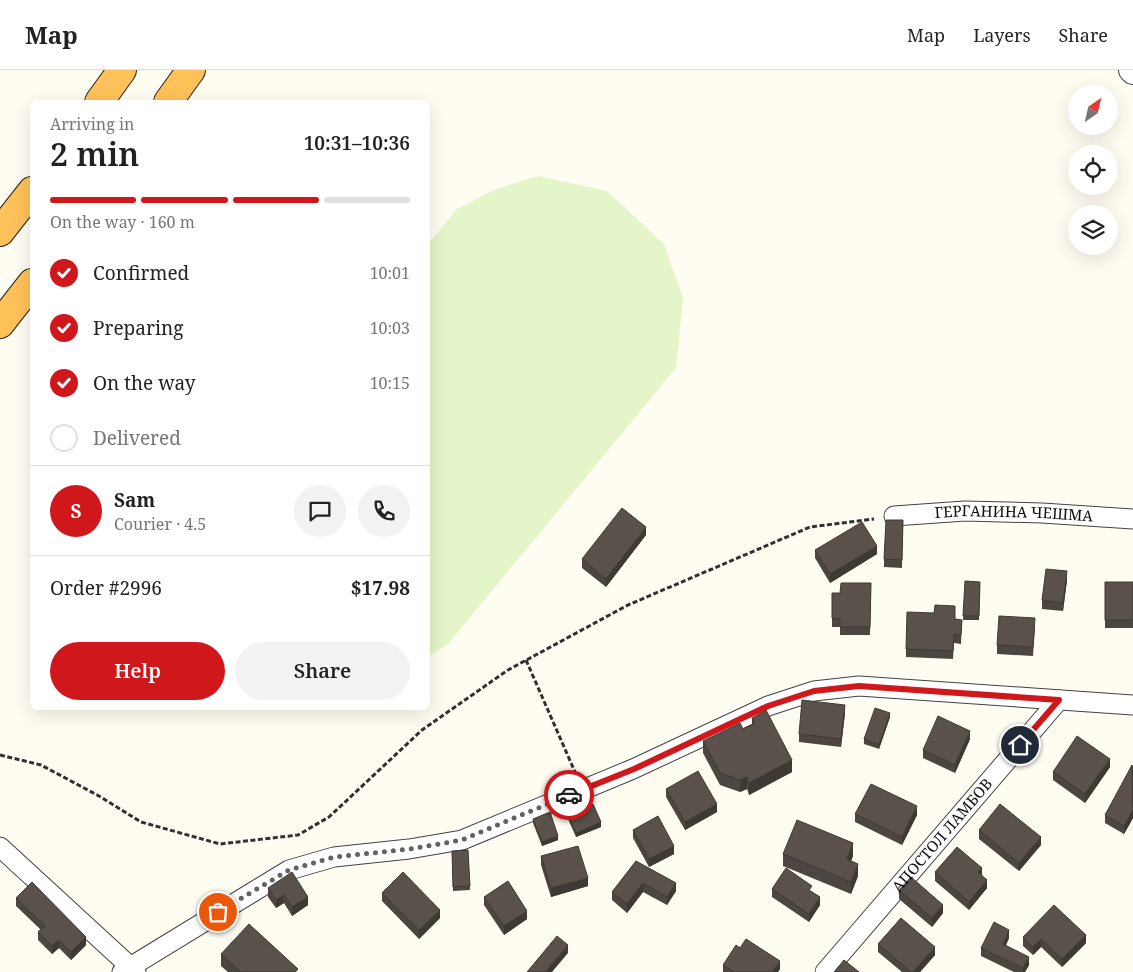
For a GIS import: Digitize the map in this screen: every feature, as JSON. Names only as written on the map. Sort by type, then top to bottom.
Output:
[{"type":"highway","points":[[100,100],[122,70]]},
{"type":"highway","points":[[169,100],[191,70]]},
{"type":"highway","points":[[0,232],[30,194]]},
{"type":"highway","points":[[0,324],[30,286]]},
{"type":"street","name":"ГЕРГАНИНА ЧЕШМА","points":[[894,516],[965,511],[1042,513],[1133,519]]},
{"type":"street","points":[[0,847],[130,970],[289,870],[334,857],[410,849],[462,840],[634,769],[768,706],[814,691],[859,686],[1133,705]]},
{"type":"street","name":"АПОСТОЛ ЛАМБОВ","points":[[825,972],[1059,700]]},
{"type":"path","points":[[0,756],[41,765],[99,796],[141,822],[220,844],[298,835],[329,818],[422,730],[508,670],[628,605],[810,527],[894,516]]},
{"type":"path","points":[[526,660],[583,790]]},
{"type":"green space","points":[[538,176],[607,191],[664,244],[683,298],[676,368],[448,644],[430,655],[430,242],[457,209],[496,189]]},
{"type":"building","points":[[622,508],[646,527],[606,579],[582,559]]},
{"type":"building","points":[[886,520],[903,520],[902,560],[884,559]]},
{"type":"building","points":[[862,522],[877,546],[830,574],[815,550]]},
{"type":"building","points":[[1046,569],[1067,571],[1063,603],[1042,600]]},
{"type":"building","points":[[965,581],[980,582],[979,616],[963,616]]},
{"type":"building","points":[[1105,582],[1133,582],[1133,620],[1105,620]]},
{"type":"building","points":[[841,583],[871,583],[870,627],[840,627],[840,619],[832,618],[832,593],[840,593]]},
{"type":"building","points":[[935,605],[955,606],[955,619],[962,620],[961,635],[954,635],[953,651],[906,649],[907,612],[934,613]]},
{"type":"building","points":[[999,616],[1035,618],[1033,647],[997,645]]},
{"type":"building","points":[[802,700],[845,705],[841,739],[799,734]]},
{"type":"building","points":[[875,708],[890,713],[879,745],[864,739]]},
{"type":"building","points":[[766,710],[792,760],[749,783],[747,777],[740,780],[720,773],[703,741],[740,723],[743,729],[754,724],[752,718]]},
{"type":"building","points":[[938,716],[970,731],[955,765],[923,750]]},
{"type":"building","points":[[1077,736],[1110,759],[1085,794],[1053,772]]},
{"type":"building","points":[[1132,765],[1133,810],[1124,826],[1105,815]]},
{"type":"building","points":[[698,771],[717,804],[685,822],[666,789]]},
{"type":"building","points":[[871,784],[917,806],[902,837],[855,814]]},
{"type":"building","points":[[593,804],[601,822],[576,833],[568,815]]},
{"type":"building","points":[[1000,804],[1041,837],[1019,863],[979,830]]},
{"type":"building","points":[[550,812],[558,836],[542,842],[533,819]]},
{"type":"building","points":[[658,816],[674,846],[649,859],[633,830]]},
{"type":"building","points":[[797,820],[853,843],[847,859],[858,864],[851,882],[783,854]]},
{"type":"building","points":[[578,846],[588,878],[551,888],[541,856]]},
{"type":"building","points":[[957,847],[982,868],[978,872],[987,880],[969,902],[935,872]]},
{"type":"building","points":[[468,850],[470,886],[453,887],[452,851]]},
{"type":"building","points":[[636,861],[676,883],[667,897],[643,883],[627,904],[612,892]]},
{"type":"building","points":[[786,868],[812,886],[809,890],[820,897],[809,914],[772,889]]},
{"type":"building","points":[[292,872],[308,897],[292,907],[284,895],[276,900],[268,888]]},
{"type":"building","points":[[403,872],[440,910],[419,930],[382,893]]},
{"type":"building","points":[[911,877],[943,905],[932,918],[899,890]]},
{"type":"building","points":[[508,881],[527,911],[504,926],[484,897]]},
{"type":"building","points":[[32,882],[86,937],[71,952],[59,940],[52,946],[38,932],[45,926],[16,898]]},
{"type":"building","points":[[1054,905],[1086,935],[1062,959],[1041,939],[1033,947],[1023,937]]},
{"type":"building","points":[[901,918],[935,947],[913,972],[878,944]]},
{"type":"building","points":[[994,922],[1009,930],[1003,944],[1029,957],[1023,968],[981,948]]},
{"type":"building","points":[[249,924],[298,969],[295,972],[241,972],[221,954]]},
{"type":"building","points":[[557,936],[568,945],[545,972],[527,972]]},
{"type":"building","points":[[746,939],[780,961],[772,972],[734,972],[723,965],[736,945],[740,948]]},
{"type":"building","points":[[844,960],[859,972],[834,972]]},
{"type":"way so far","points":[[218,912],[289,870],[334,857],[410,849],[462,840],[569,795]]},
{"type":"route","points":[[569,795],[634,769],[768,706],[814,691],[859,686],[1059,700],[1020,745]]}]
